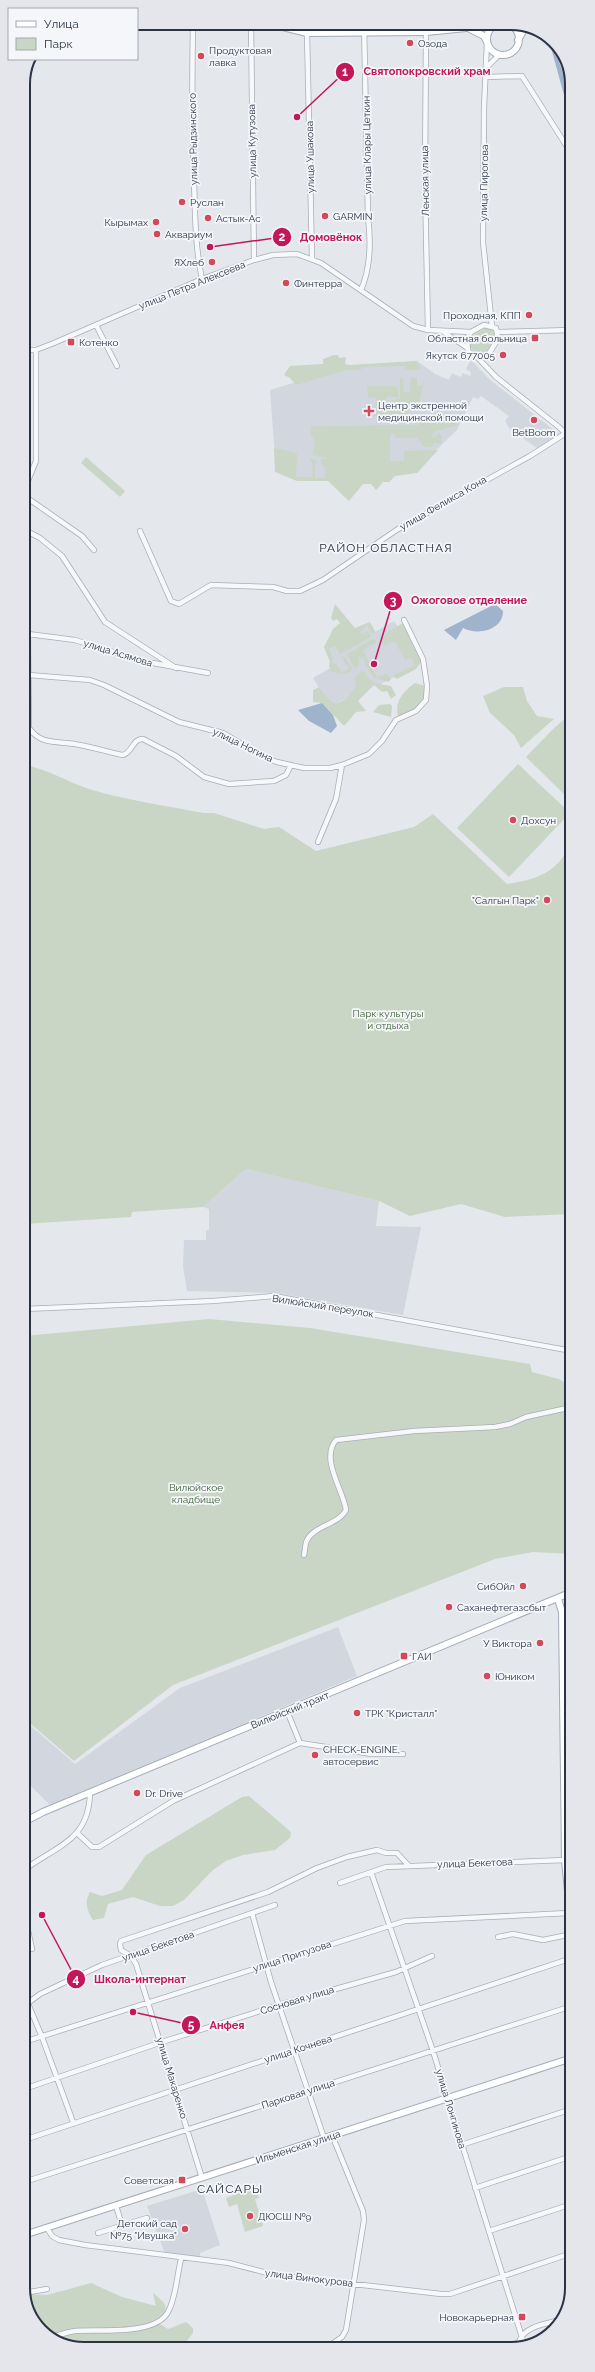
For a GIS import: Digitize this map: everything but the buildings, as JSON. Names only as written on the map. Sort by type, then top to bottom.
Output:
[{"type":"main road","points":[[298,30],[307,32],[426,32],[455,30]]},
{"type":"main road","points":[[471,30],[484,36],[491,49],[500,55],[513,51],[523,32]]},
{"type":"main road","points":[[487,42],[488,33],[492,30]]},
{"type":"main road","points":[[515,30],[518,40]]},
{"type":"main road","name":"Вилюйский тракт","points":[[30,1819],[565,1596]]},
{"type":"main road","points":[[558,1599],[562,1612],[565,1860]]},
{"type":"main road","name":"Ильменская улица","points":[[30,2233],[565,2060]]},
{"type":"street","name":"улица Рыдзинского","points":[[193,30],[192,93],[194,204],[198,264],[202,279]]},
{"type":"street","name":"улица Кутузова","points":[[250,30],[254,260]]},
{"type":"street","name":"улица Ушакова","points":[[307,32],[312,258]]},
{"type":"street","name":"улица Клары Цеткин","points":[[361,290],[367,277],[370,234],[368,217],[365,32]]},
{"type":"street","name":"Ленская улица","points":[[426,32],[424,184],[428,330]]},
{"type":"street","name":"улица Пирогова","points":[[487,42],[483,242],[492,326]]},
{"type":"street","points":[[487,67],[500,55]]},
{"type":"street","points":[[486,77],[518,75],[525,79],[565,143]]},
{"type":"street","name":"улица Петра Алексеева","points":[[30,350],[36,350],[202,279],[254,260],[289,254],[312,258],[361,290],[404,321],[428,330],[471,332]]},
{"type":"street","points":[[490,318],[484,325],[471,332],[467,338],[466,347],[473,356],[478,358],[506,386],[565,432]]},
{"type":"street","points":[[96,325],[117,366]]},
{"type":"street","points":[[484,325],[492,326],[498,332],[498,339],[488,355],[486,366]]},
{"type":"street","points":[[498,332],[565,330]]},
{"type":"street","name":"улица Петра Алексеева","points":[[442,331],[466,347]]},
{"type":"street","points":[[30,476],[36,461],[36,350]]},
{"type":"street","points":[[478,358],[488,355]]},
{"type":"street","name":"улица Феликса Кона","points":[[140,531],[168,594],[175,604],[179,604],[211,585],[273,587],[287,591],[300,591],[323,580],[398,529],[530,456],[565,434]]},
{"type":"street","points":[[30,499],[82,536],[94,550]]},
{"type":"street","points":[[30,533],[40,538],[62,556],[105,622],[176,668]]},
{"type":"street","name":"улица Ногина","points":[[30,675],[90,680],[104,685],[179,722],[223,733],[264,757],[291,765],[317,768],[342,765],[369,754],[382,741],[396,720],[416,711],[426,700],[427,686],[423,659],[404,620]]},
{"type":"street","name":"улица Асямова","points":[[30,634],[75,640],[142,661],[208,673]]},
{"type":"street","points":[[30,729],[37,737],[45,741],[78,744],[123,755],[128,753],[137,740],[143,739],[176,756],[204,777],[229,784],[274,781],[286,776],[291,765]]},
{"type":"street","points":[[318,842],[336,799],[342,765]]},
{"type":"street","name":"Вилюйский переулок","points":[[30,1308],[213,1301],[274,1296],[565,1350]]},
{"type":"street","points":[[304,1556],[307,1540],[313,1533],[343,1515],[346,1510],[330,1458],[331,1446],[336,1440],[414,1431],[495,1427],[510,1424],[526,1417],[565,1409]]},
{"type":"street","points":[[287,1711],[300,1743]]},
{"type":"street","points":[[77,1833],[92,1847],[99,1847],[173,1801],[300,1743],[372,1754],[403,1754]]},
{"type":"street","points":[[30,1866],[67,1844],[77,1833],[87,1814],[90,1793]]},
{"type":"street","name":"улица Макаренко","points":[[202,2178],[162,2042],[136,1964],[131,1956],[119,1947],[121,1941],[268,1892],[317,1868],[347,1857],[372,1851],[386,1853],[394,1852],[400,1854],[408,1866]]},
{"type":"street","name":"улица Бекетова","points":[[340,1884],[386,1867],[565,1860]]},
{"type":"street","name":"улица Лонгинова","points":[[371,1872],[391,1925],[433,2051],[523,2341]]},
{"type":"street","name":"улица Бекетова","points":[[30,2002],[40,1994],[102,1965],[275,1905]]},
{"type":"street","points":[[252,1913],[266,1965],[324,2138]]},
{"type":"street","name":"улица Притузова","points":[[30,2040],[407,1921],[565,1913]]},
{"type":"street","points":[[498,1937],[513,1934],[543,1940],[565,1935]]},
{"type":"street","points":[[30,1940],[32,1949]]},
{"type":"street","name":"Сосновая улица","points":[[30,2087],[162,2042],[279,2005],[405,1968],[432,1956]]},
{"type":"street","name":"улица Кочнева","points":[[30,2138],[73,2122],[565,1960]]},
{"type":"street","name":"Парковая улица","points":[[30,2180],[565,2008]]},
{"type":"street","points":[[30,2013],[42,2037],[73,2122]]},
{"type":"street","points":[[461,2145],[565,2111]]},
{"type":"street","points":[[332,2135],[363,2211],[364,2220],[355,2283],[346,2330],[342,2337],[335,2342]]},
{"type":"street","points":[[475,2188],[565,2158]]},
{"type":"street","points":[[116,2206],[122,2225]]},
{"type":"street","points":[[489,2231],[565,2206]]},
{"type":"street","points":[[98,2233],[146,2218]]},
{"type":"street","name":"улица Винокурова","points":[[47,2228],[52,2236],[59,2240],[181,2259],[229,2263],[275,2275],[355,2283],[408,2292],[450,2294],[565,2256]]},
{"type":"street","points":[[58,2335],[75,2331],[118,2330],[150,2327],[158,2323],[166,2316],[170,2308],[181,2259]]},
{"type":"street","points":[[30,2292],[47,2289]]},
{"type":"street","points":[[518,2341],[521,2335],[530,2329],[553,2322]]},
{"type":"shaded area","name":"Центр экстренной медицинской помощи","points":[[471,360],[489,379],[560,435],[537,448],[510,429],[505,421],[509,416],[481,396],[478,399],[473,397],[457,430],[428,458],[417,472],[297,480],[276,471],[270,390],[349,366],[417,361],[435,374],[449,380],[452,373],[461,377],[463,373],[470,376],[471,372],[466,369]]},
{"type":"shaded area","points":[[394,621],[421,663],[377,686],[375,684],[333,705],[329,704],[313,678],[330,668],[331,662],[324,647],[370,624],[375,632]]},
{"type":"shaded area","points":[[246,1169],[379,1201],[376,1226],[421,1227],[403,1315],[277,1293],[187,1291],[183,1267],[184,1240],[206,1240],[206,1231],[209,1230],[209,1209],[203,1207]]},
{"type":"shaded area","points":[[338,1627],[357,1676],[50,1805],[30,1785],[30,1725],[75,1764],[180,1688]]},
{"type":"shaded area","name":"Детский сад №75 \"Ивушка\"","points":[[202,2189],[220,2245],[200,2253],[200,2258],[165,2254],[147,2206]]},
{"type":"green space","points":[[486,328],[493,330],[495,338],[486,353],[476,353],[469,346],[471,339],[474,335]]},
{"type":"green space","points":[[338,355],[339,358],[346,357],[345,364],[349,365],[416,361],[422,369],[405,370],[405,366],[361,367],[361,370],[347,370],[296,385],[290,378],[284,375],[290,366],[323,364],[323,359]]},
{"type":"green space","points":[[425,375],[418,409],[412,408],[406,415],[374,416],[377,398],[368,397],[367,386],[395,386],[398,389],[399,398],[388,396],[385,400],[390,403],[392,400],[400,399],[400,377],[403,379],[404,392],[410,392],[411,377],[417,378],[417,386],[422,386]]},
{"type":"green space","points":[[432,414],[435,414],[436,424],[455,422],[458,425],[433,432],[432,438],[439,434],[442,436],[441,444],[435,443],[431,447],[424,447],[417,438],[396,438],[394,432],[390,436],[390,461],[404,461],[404,451],[438,450],[417,473],[395,476],[389,482],[383,482],[376,490],[371,484],[363,484],[349,501],[328,481],[297,481],[275,472],[274,448],[297,453],[296,477],[312,477],[313,465],[310,458],[317,461],[315,464],[315,478],[325,478],[325,468],[321,464],[322,459],[325,459],[325,457],[312,455],[315,442],[311,435],[311,426],[418,425],[418,419],[430,418]]},
{"type":"green space","points":[[86,457],[125,491],[120,497],[81,463]]},
{"type":"green space","points":[[335,604],[355,628],[370,622],[376,633],[372,633],[367,625],[360,632],[362,634],[367,631],[371,636],[369,638],[340,654],[335,646],[329,649],[333,658],[333,664],[336,663],[342,673],[349,669],[341,656],[345,657],[352,668],[350,672],[344,674],[332,672],[324,647],[333,629],[340,623],[337,619],[333,621],[331,618]]},
{"type":"green space","points":[[401,624],[404,624],[421,662],[416,669],[397,679],[393,676],[415,665],[411,657],[405,660],[395,641],[384,646],[382,642],[385,634]]},
{"type":"green space","points":[[373,639],[377,642],[363,650],[377,678],[387,673],[391,679],[389,682],[373,677],[365,664],[364,657],[359,658],[359,665],[355,669],[347,654]]},
{"type":"green space","points":[[361,671],[365,672],[370,679],[379,684],[391,686],[396,695],[391,699],[387,691],[382,692],[374,685],[358,701],[366,711],[356,712],[344,726],[322,703],[313,702],[313,690],[319,687],[333,702],[341,702],[356,686],[355,681],[357,674]]},
{"type":"green space","points":[[415,683],[425,686],[424,702],[417,709],[398,716],[397,706],[401,697],[407,689]]},
{"type":"green space","points":[[504,687],[523,687],[527,701],[537,716],[554,719],[521,748],[514,735],[490,713],[483,696]]},
{"type":"green space","points":[[390,704],[392,706],[391,717],[373,712],[379,705]]},
{"type":"green space","points":[[565,719],[565,795],[526,757]]},
{"type":"green space","name":"Дохсун","points":[[518,764],[565,808],[565,818],[509,877],[457,828]]},
{"type":"green space","name":"Парк культуры и отдыха","points":[[30,767],[48,772],[89,789],[117,796],[204,813],[214,813],[264,829],[279,827],[316,851],[414,827],[433,814],[507,884],[528,880],[545,873],[553,868],[565,854],[565,1214],[505,1217],[461,1204],[410,1216],[379,1201],[246,1169],[203,1207],[132,1212],[131,1217],[30,1224]]},
{"type":"green space","name":"Вилюйское кладбище","points":[[209,1319],[310,1328],[530,1364],[532,1372],[559,1379],[565,1383],[565,1554],[533,1552],[495,1559],[173,1685],[74,1761],[30,1723],[30,1335]]},
{"type":"green space","points":[[249,1796],[291,1832],[290,1838],[275,1850],[243,1855],[226,1861],[213,1870],[184,1900],[173,1906],[160,1906],[133,1897],[108,1904],[104,1918],[93,1920],[87,1906],[87,1900],[90,1892],[102,1896],[122,1890],[146,1855],[242,1797]]},
{"type":"green space","name":"ДЮСШ №9","points":[[255,2187],[259,2198],[255,2199],[263,2226],[245,2232],[237,2204],[229,2207],[226,2198]]},
{"type":"green space","points":[[91,2283],[122,2297],[156,2306],[153,2293],[166,2307],[165,2314],[160,2324],[168,2329],[186,2322],[193,2328],[193,2333],[186,2342],[80,2342],[70,2340],[57,2335],[48,2329],[37,2315],[31,2294],[47,2295]]},
{"type":"water","points":[[551,47],[557,55],[564,77],[565,97]]},
{"type":"water","points":[[495,604],[503,611],[502,618],[499,623],[489,630],[476,631],[463,628],[456,640],[444,630]]},
{"type":"water","points":[[322,703],[333,715],[337,726],[331,733],[309,721],[298,710]]},
{"type":"place","name":"Озода","points":[[410,43]]},
{"type":"place","name":"Продуктовая лавка","points":[[201,56]]},
{"type":"place","name":"Святопокровский храм","points":[[297,117]]},
{"type":"place","name":"Руслан","points":[[182,202]]},
{"type":"place","name":"GARMIN","points":[[325,216]]},
{"type":"place","name":"Астык-Ас","points":[[208,218]]},
{"type":"place","name":"Кырымах","points":[[156,222]]},
{"type":"place","name":"Аквариум","points":[[157,234]]},
{"type":"place","name":"Домовёнок","points":[[210,247]]},
{"type":"place","name":"ЯХлеб","points":[[212,262]]},
{"type":"place","name":"Финтерра","points":[[286,283]]},
{"type":"place","name":"Проходная, КПП","points":[[529,315]]},
{"type":"place","name":"Областная больница","points":[[535,338]]},
{"type":"place","name":"Котенко","points":[[71,342]]},
{"type":"place","name":"Якутск 677005","points":[[503,355]]},
{"type":"place","name":"Центр экстренной медицинской помощи","points":[[369,411]]},
{"type":"place","name":"BetBoom","points":[[534,420]]},
{"type":"place","name":"Ожоговое отделение","points":[[374,664]]},
{"type":"place","name":"Дохсун","points":[[513,820]]},
{"type":"place","name":"\"Салгын Парк\"","points":[[547,900]]},
{"type":"place","name":"СибОйл","points":[[523,1586]]},
{"type":"place","name":"Саханефтегазсбыт","points":[[449,1607]]},
{"type":"place","name":"У Виктора","points":[[540,1643]]},
{"type":"place","name":"ГАИ","points":[[404,1656]]},
{"type":"place","name":"Юником","points":[[487,1676]]},
{"type":"place","name":"ТРК \"Кристалл\"","points":[[357,1713]]},
{"type":"place","name":"CHECK-ENGINE, автосервис","points":[[315,1755]]},
{"type":"place","name":"Dr. Drive","points":[[137,1793]]},
{"type":"place","name":"Школа-интернат","points":[[42,1915]]},
{"type":"place","name":"Анфея","points":[[133,2012]]},
{"type":"place","name":"Советская","points":[[182,2180]]},
{"type":"place","name":"ДЮСШ №9","points":[[250,2216]]},
{"type":"place","name":"Детский сад №75 \"Ивушка\"","points":[[185,2229]]},
{"type":"place","name":"Новокарьерная","points":[[522,2317]]},
{"type":"district","name":"РАЙОН ОБЛАСТНАЯ","points":[[386,548]]},
{"type":"district","name":"САЙСАРЫ","points":[[230,2189]]}]
